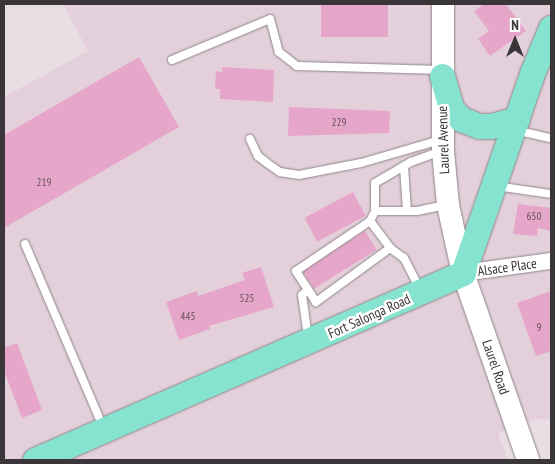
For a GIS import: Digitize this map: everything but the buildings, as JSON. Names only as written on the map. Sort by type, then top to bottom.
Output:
[{"type":"main road","name":"Laurel Avenue","points":[[443,4],[443,145],[448,205],[463,273]]},
{"type":"main road","points":[[463,273],[551,28]]},
{"type":"main road","points":[[442,73],[451,108],[461,118],[479,126],[515,124]]},
{"type":"main road","name":"Fort Salonga Road","points":[[35,460],[463,273]]},
{"type":"main road","name":"Laurel Road","points":[[463,273],[528,460]]},
{"type":"street","name":"Alsace Place","points":[[463,273],[551,261]]},
{"type":"lane","points":[[172,60],[270,19],[279,52],[297,66],[442,73]]},
{"type":"lane","points":[[515,124],[551,138]]},
{"type":"lane","points":[[250,139],[258,156],[267,163],[280,172],[299,175],[443,145]]},
{"type":"lane","points":[[390,248],[361,265],[336,288],[316,302],[296,272],[345,242],[370,221],[375,211],[375,183],[443,145]]},
{"type":"lane","points":[[404,166],[407,211]]},
{"type":"lane","points":[[494,185],[551,194]]},
{"type":"lane","points":[[375,211],[407,211],[448,205]]},
{"type":"lane","points":[[370,221],[390,248],[404,258],[422,292]]},
{"type":"lane","points":[[25,244],[105,431]]},
{"type":"lane","points":[[330,281],[336,288]]},
{"type":"lane","points":[[308,290],[302,295],[308,342]]},
{"type":"shaded area","points":[[63,4],[551,4],[551,420],[538,419],[498,433],[508,460],[4,460],[4,97],[88,51]]}]
